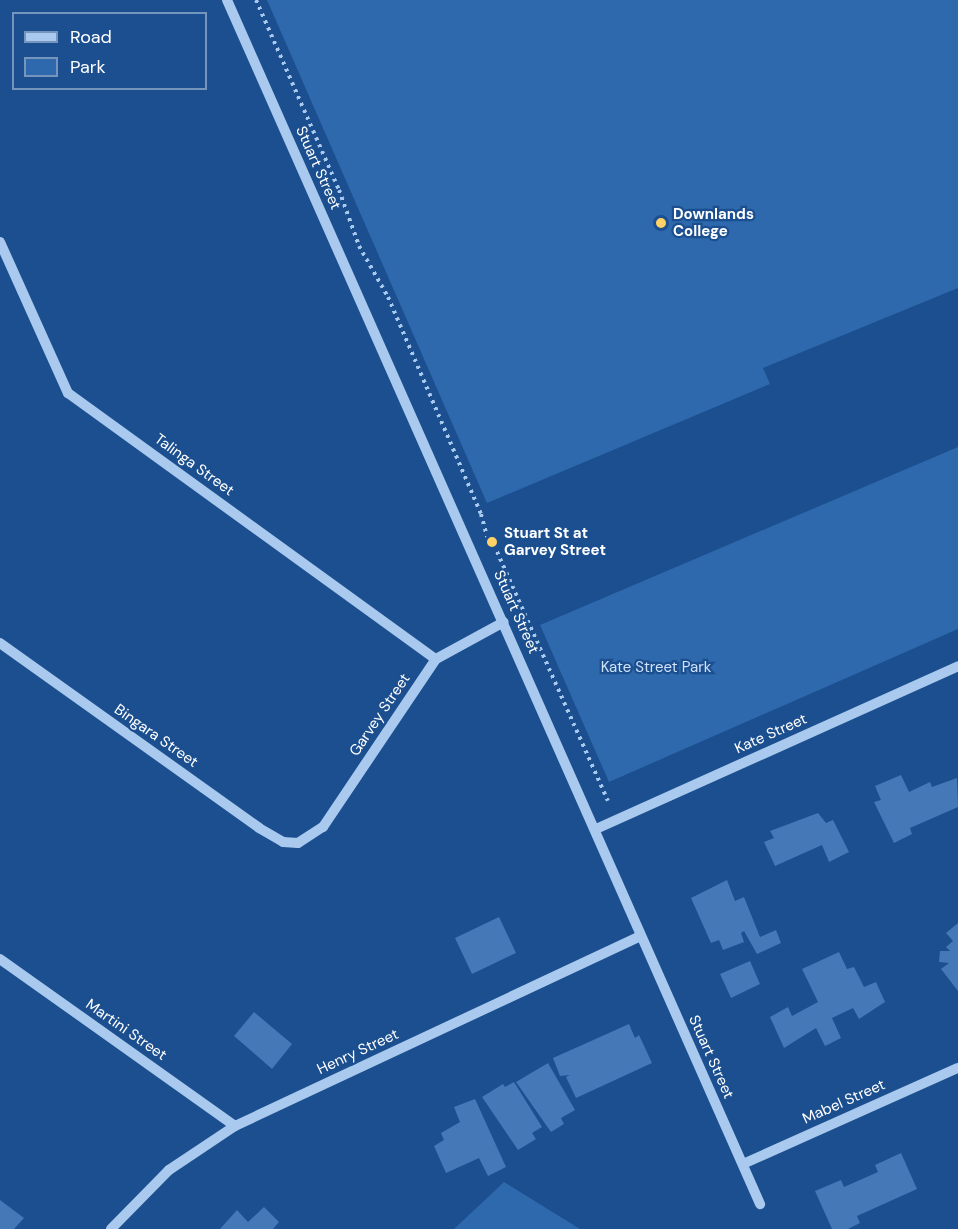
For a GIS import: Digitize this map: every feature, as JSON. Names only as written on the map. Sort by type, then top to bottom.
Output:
[{"type":"street","name":"Stuart Street","points":[[227,0],[596,829],[640,936],[760,1204]]},
{"type":"street","name":"Talinga Street","points":[[0,242],[68,393],[436,659]]},
{"type":"street","name":"Garvey Street","points":[[298,843],[323,828],[436,659],[504,622]]},
{"type":"street","name":"Bingara Street","points":[[0,643],[259,828],[283,842],[298,843]]},
{"type":"street","name":"Kate Street","points":[[596,829],[958,666]]},
{"type":"street","name":"Henry Street","points":[[111,1229],[169,1170],[235,1126],[640,936]]},
{"type":"street","name":"Martini Street","points":[[0,959],[235,1126]]},
{"type":"street","name":"Mabel Street","points":[[743,1164],[958,1068]]},
{"type":"path","points":[[256,0],[339,190],[359,246],[388,297],[481,514],[489,544],[494,545],[608,801]]},
{"type":"green space","name":"Downlands College","points":[[267,0],[958,0],[958,288],[763,368],[770,384],[487,503]]},
{"type":"green space","name":"Kate Street Park","points":[[958,447],[958,629],[609,782],[540,625]]},
{"type":"green space","points":[[504,1182],[580,1229],[454,1229]]},
{"type":"building","points":[[901,775],[909,792],[930,782],[932,787],[957,778],[958,807],[910,828],[912,834],[894,843],[874,802],[881,800],[875,786]]},
{"type":"building","points":[[818,813],[826,823],[833,820],[849,852],[829,862],[822,845],[775,866],[764,842],[774,838],[770,831]]},
{"type":"building","points":[[727,880],[735,901],[744,897],[760,937],[776,930],[781,943],[757,954],[744,931],[741,933],[744,942],[723,950],[719,940],[711,943],[691,898]]},
{"type":"building","points":[[499,917],[516,953],[472,974],[455,938]]},
{"type":"building","points":[[958,923],[958,991],[941,969],[949,963],[939,962],[940,951],[950,951],[946,947],[953,941],[946,933]]},
{"type":"building","points":[[839,952],[847,969],[854,967],[864,987],[876,982],[885,1002],[859,1019],[853,1008],[832,1018],[841,1038],[825,1046],[816,1028],[784,1048],[770,1017],[788,1007],[792,1016],[818,1002],[802,969]]},
{"type":"building","points":[[750,961],[760,984],[731,998],[720,974]]},
{"type":"building","points":[[254,1012],[292,1044],[272,1069],[234,1036]]},
{"type":"building","points":[[629,1024],[635,1038],[639,1035],[652,1063],[576,1098],[566,1077],[570,1075],[560,1076],[553,1058]]},
{"type":"building","points":[[548,1063],[575,1110],[561,1118],[564,1124],[551,1132],[516,1082]]},
{"type":"building","points":[[514,1082],[542,1127],[532,1133],[536,1139],[518,1150],[482,1097],[503,1084],[505,1087]]},
{"type":"building","points":[[475,1099],[506,1167],[488,1176],[479,1158],[446,1173],[434,1146],[444,1140],[441,1133],[460,1122],[454,1107]]},
{"type":"building","points":[[901,1153],[917,1189],[857,1216],[860,1223],[848,1229],[832,1229],[815,1191],[841,1180],[844,1187],[878,1172],[875,1165]]},
{"type":"building","points":[[0,1200],[24,1218],[14,1229],[0,1229]]},
{"type":"building","points":[[264,1207],[279,1222],[273,1229],[220,1229],[237,1210],[248,1222]]},
{"type":"place","name":"Downlands College","points":[[661,223]]},
{"type":"place","name":"Stuart St at Garvey Street","points":[[492,542]]}]
